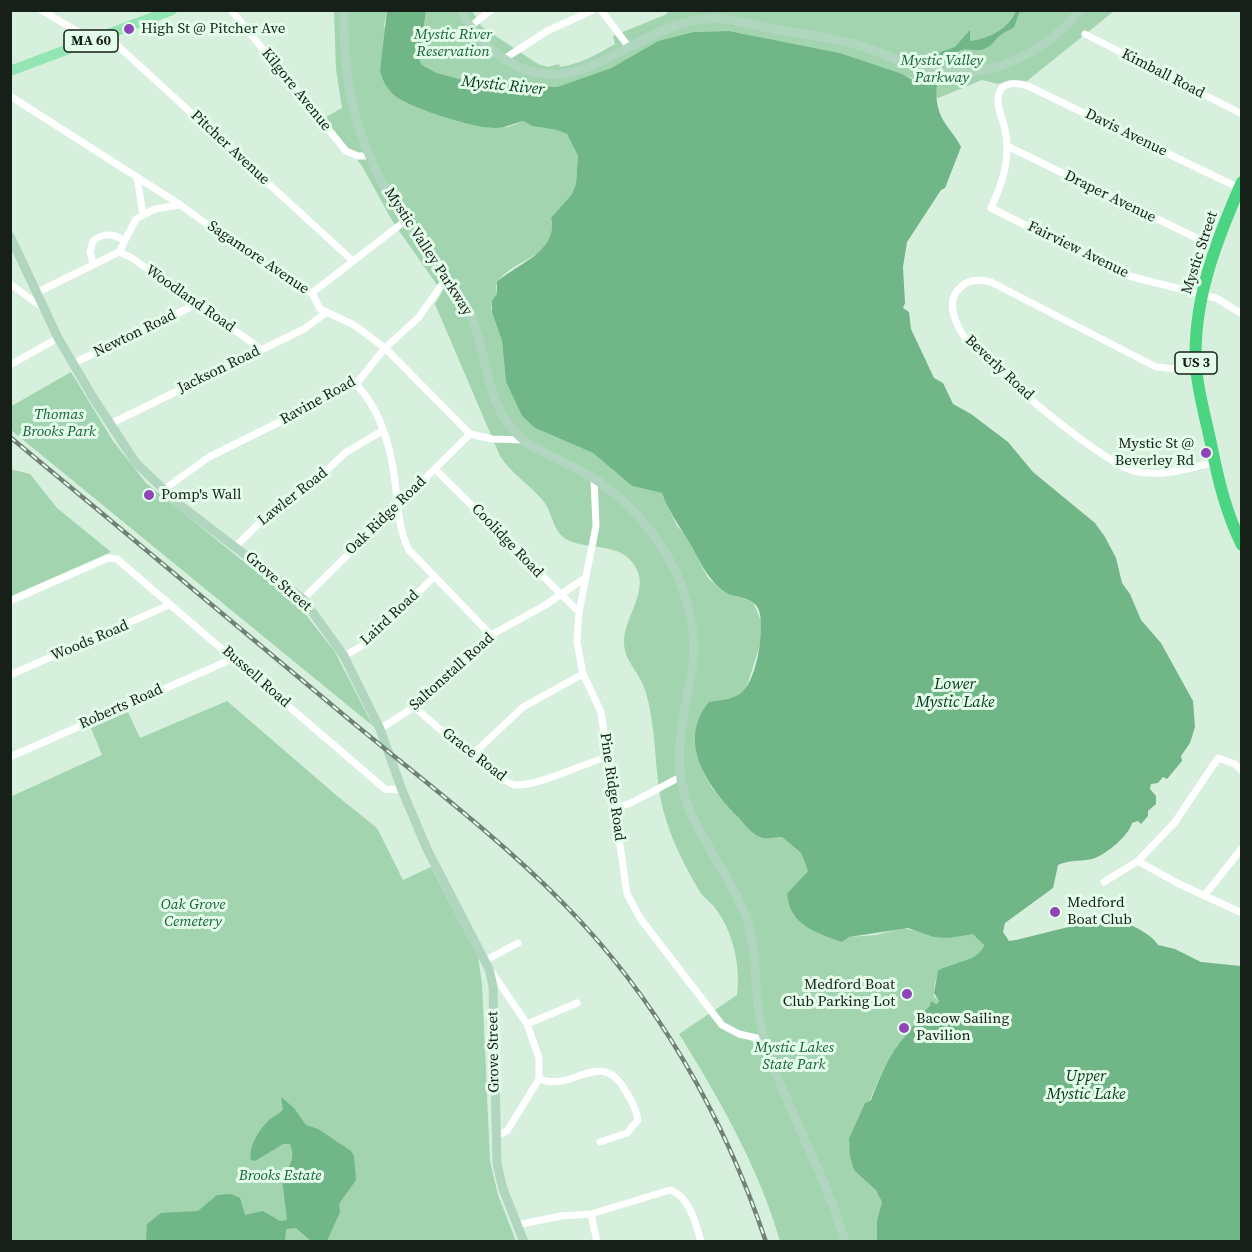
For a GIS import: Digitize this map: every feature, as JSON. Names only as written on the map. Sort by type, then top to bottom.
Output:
[{"type":"highway","name":"Mystic Street","points":[[1240,185],[1215,247],[1201,294],[1196,329],[1197,371],[1215,462],[1228,512],[1242,545]]},
{"type":"main road","name":"MA 60","points":[[10,71],[172,10]]},
{"type":"main road","name":"Mystic Valley Parkway","points":[[344,10],[348,86],[359,132],[368,156],[405,221],[471,315],[499,409],[509,425],[523,440],[594,479],[617,495],[652,534],[673,567],[688,609],[694,653],[681,732],[680,777],[695,827],[745,917],[753,944],[757,1001],[765,1040],[830,1197],[845,1242]]},
{"type":"main road","points":[[461,10],[470,27],[486,45],[504,59],[539,73],[565,74],[684,22],[706,19],[731,20],[847,42],[929,70],[944,72],[985,69],[1026,56],[1058,34],[1080,10]]},
{"type":"main road","name":"Grove Street","points":[[10,236],[58,338],[136,463],[163,490],[303,599],[344,656],[382,734],[427,849],[488,965],[494,1022],[495,1136],[500,1177],[524,1242]]},
{"type":"street","points":[[41,10],[92,40]]},
{"type":"street","name":"Kilgore Avenue","points":[[231,10],[346,151],[358,156],[368,156]]},
{"type":"street","points":[[470,27],[491,10]]},
{"type":"street","points":[[504,59],[547,31],[593,10]]},
{"type":"street","points":[[601,10],[628,46]]},
{"type":"street","name":"Kimball Road","points":[[1085,34],[1242,114]]},
{"type":"street","name":"Pitcher Avenue","points":[[106,35],[353,261]]},
{"type":"street","name":"Davis Avenue","points":[[1007,146],[999,98],[1001,89],[1012,83],[1028,86],[1240,185]]},
{"type":"street","name":"Sagamore Avenue","points":[[10,96],[181,205],[272,271],[312,293],[320,309],[354,325],[385,348],[470,434]]},
{"type":"street","name":"Fairview Avenue","points":[[1007,146],[1005,176],[991,208],[1125,275],[1201,294],[1224,302],[1242,314]]},
{"type":"street","name":"Draper Avenue","points":[[1007,146],[1215,247]]},
{"type":"street","points":[[137,177],[143,215]]},
{"type":"street","points":[[36,292],[119,252],[123,240],[136,219],[155,209],[181,205]]},
{"type":"street","points":[[312,293],[405,221]]},
{"type":"street","points":[[93,264],[90,252],[93,241],[100,236],[114,234],[123,240]]},
{"type":"street","name":"Woodland Road","points":[[119,252],[132,258],[261,349]]},
{"type":"street","name":"Ravine Road","points":[[163,490],[209,458],[356,384],[385,348],[418,318],[446,279]]},
{"type":"street","name":"Beverly Road","points":[[1197,371],[1156,367],[991,282],[971,280],[956,292],[952,301],[952,312],[956,322],[977,351],[1094,450],[1116,464],[1149,474],[1215,462]]},
{"type":"street","points":[[10,284],[43,307]]},
{"type":"street","name":"Newton Road","points":[[74,363],[197,304]]},
{"type":"street","name":"Jackson Road","points":[[110,424],[304,329],[327,312]]},
{"type":"street","points":[[10,365],[58,338]]},
{"type":"street","points":[[356,384],[371,404],[391,454],[402,533],[409,550],[491,635]]},
{"type":"street","name":"Lawler Road","points":[[236,546],[282,501],[309,487],[345,453],[382,431]]},
{"type":"street","points":[[470,434],[492,440],[523,440]]},
{"type":"street","name":"Oak Ridge Road","points":[[303,599],[470,434]]},
{"type":"street","name":"Coolidge Road","points":[[435,469],[579,612]]},
{"type":"street","name":"Pine Ridge Road","points":[[594,479],[596,526],[579,612],[577,642],[583,674],[601,712],[627,894],[640,918],[722,1025],[739,1034],[765,1040]]},
{"type":"street","name":"Bussell Road","points":[[10,601],[113,557],[211,638],[232,659],[384,789],[402,790]]},
{"type":"street","name":"Laird Road","points":[[344,656],[366,644],[434,577]]},
{"type":"street","name":"Saltonstall Road","points":[[382,734],[491,635],[585,578]]},
{"type":"street","name":"Woods Road","points":[[10,675],[169,605]]},
{"type":"street","name":"Roberts Road","points":[[10,757],[232,659]]},
{"type":"street","points":[[473,754],[523,707],[583,674]]},
{"type":"street","name":"Grace Road","points":[[414,706],[473,754],[485,767],[513,785],[528,784],[607,757]]},
{"type":"street","points":[[1104,882],[1138,861],[1188,806],[1218,758],[1226,759],[1242,771]]},
{"type":"street","points":[[615,808],[637,800],[680,777]]},
{"type":"street","points":[[1204,896],[1242,848]]},
{"type":"street","points":[[1138,861],[1242,913]]},
{"type":"street","points":[[488,965],[518,943]]},
{"type":"street","name":"Grove Street","points":[[488,965],[527,1024],[539,1058],[539,1079]]},
{"type":"street","points":[[527,1024],[577,1003]]},
{"type":"street","points":[[495,1136],[507,1131],[539,1079],[556,1082],[602,1071],[613,1072],[631,1100],[638,1120],[627,1133],[600,1142]]},
{"type":"street","points":[[517,1225],[534,1220],[591,1214],[670,1190],[679,1193],[688,1208],[701,1242]]},
{"type":"street","points":[[591,1214],[597,1242]]},
{"type":"green space","name":"Mystic Lakes State Park","points":[[334,11],[387,11],[384,26],[422,109],[491,128],[508,127],[523,121],[532,126],[567,134],[578,156],[576,185],[572,194],[551,218],[552,232],[547,243],[540,251],[501,277],[491,307],[502,341],[506,382],[522,416],[535,428],[593,453],[632,486],[662,493],[677,526],[686,536],[708,578],[724,592],[753,602],[761,621],[762,638],[746,689],[698,721],[698,752],[705,776],[712,787],[751,831],[763,838],[782,837],[801,853],[808,871],[787,897],[794,915],[808,927],[844,941],[848,937],[876,935],[903,928],[949,938],[973,933],[983,943],[984,949],[976,956],[944,968],[939,974],[935,983],[934,997],[939,1000],[936,1004],[931,1001],[931,1006],[920,1016],[895,1050],[870,1100],[865,1103],[849,1138],[859,1171],[877,1190],[882,1202],[877,1220],[877,1241],[780,1241],[761,1187],[737,1134],[679,1034],[737,995],[737,961],[727,927],[700,892],[689,873],[664,813],[648,702],[644,687],[629,660],[624,642],[640,586],[636,568],[630,559],[614,550],[576,543],[563,537],[556,528],[544,502],[500,456],[435,304],[442,292],[393,222],[362,166],[324,118],[342,108],[336,69]]},
{"type":"green space","name":"Mystic River Reservation","points":[[426,11],[472,11],[482,27],[538,64],[548,67],[559,64],[560,67],[575,64],[595,55],[615,44],[613,36],[667,14],[667,11],[1114,11],[1027,81],[1010,80],[998,84],[982,80],[938,98],[911,78],[840,53],[729,31],[693,32],[658,41],[611,68],[557,87],[467,81],[437,73],[422,65],[419,59]]},
{"type":"green space","name":"Thomas Brooks Park","points":[[71,372],[113,441],[146,483],[299,606],[335,652],[373,726],[11,430],[10,407]]},
{"type":"green space","points":[[10,469],[30,474],[57,508],[111,552],[11,596]]},
{"type":"green space","name":"Oak Grove Cemetery","points":[[227,701],[377,828],[403,880],[431,867],[478,957],[482,984],[490,1161],[498,1195],[516,1241],[11,1241],[10,797],[102,755],[91,728],[128,712],[140,738]]},
{"type":"water","name":"Lower Mystic Lake","points":[[387,11],[426,11],[419,59],[422,65],[437,73],[467,81],[557,87],[611,68],[658,41],[693,32],[729,31],[840,53],[902,74],[922,85],[931,75],[940,52],[955,47],[970,30],[970,41],[997,32],[1008,23],[1016,11],[1020,11],[1014,27],[988,47],[981,50],[959,51],[952,56],[941,71],[936,89],[938,107],[943,120],[961,147],[945,188],[941,190],[907,242],[903,267],[905,303],[903,308],[909,312],[911,329],[934,378],[943,383],[953,404],[971,414],[1008,442],[1033,472],[1095,523],[1105,537],[1116,558],[1122,583],[1130,594],[1141,620],[1161,643],[1193,701],[1195,727],[1190,743],[1181,756],[1182,761],[1167,779],[1163,777],[1158,783],[1151,784],[1150,789],[1156,796],[1156,804],[1148,811],[1148,816],[1141,824],[1138,821],[1132,823],[1122,838],[1100,856],[1058,865],[1053,888],[1005,923],[1003,932],[1009,941],[1109,917],[1129,924],[1150,936],[1158,945],[1175,949],[1201,962],[1241,966],[1241,1241],[877,1241],[877,1220],[882,1202],[876,1190],[854,1170],[849,1138],[865,1103],[871,1100],[895,1050],[930,1006],[931,1001],[936,1004],[939,1001],[934,993],[938,971],[977,955],[984,945],[973,934],[949,938],[934,937],[908,928],[849,937],[842,942],[814,931],[793,913],[787,894],[808,871],[801,853],[782,837],[763,838],[749,830],[716,792],[700,763],[696,748],[695,732],[700,717],[709,702],[735,696],[748,685],[759,651],[761,626],[758,608],[751,601],[726,593],[710,578],[662,493],[632,486],[593,453],[535,428],[522,416],[506,382],[502,341],[492,312],[492,301],[497,294],[497,282],[534,256],[549,239],[552,229],[551,218],[572,194],[576,184],[578,156],[567,134],[557,130],[532,126],[523,121],[500,128],[475,125],[431,113],[398,98],[386,86],[380,71]]},
{"type":"water","points":[[281,1097],[294,1108],[306,1125],[318,1129],[351,1151],[354,1156],[356,1180],[339,1204],[340,1212],[327,1241],[311,1241],[296,1228],[286,1229],[285,1241],[146,1241],[147,1224],[161,1213],[198,1211],[217,1195],[231,1194],[240,1198],[245,1215],[263,1211],[280,1221],[287,1220],[282,1178],[292,1158],[290,1144],[283,1144],[255,1161],[251,1160],[253,1144],[261,1129],[283,1109]]},
{"type":"railway","points":[[10,437],[481,827],[562,902],[628,977],[684,1060],[730,1149],[766,1242]]},
{"type":"place","name":"High St @ Pitcher Ave","points":[[129,29]]},
{"type":"place","name":"Mystic St @ Beverley Rd","points":[[1206,453]]},
{"type":"place","name":"Pomp's Wall","points":[[149,495]]},
{"type":"place","name":"Medford Boat Club","points":[[1055,912]]},
{"type":"place","name":"Medford Boat Club Parking Lot","points":[[907,994]]},
{"type":"place","name":"Bacow Sailing Pavilion","points":[[904,1028]]},
{"type":"water label","name":"Mystic River","points":[[503,86]]},
{"type":"water label","name":"Upper Mystic Lake","points":[[1086,1086]]},
{"type":"park label","name":"Brooks Estate","points":[[280,1176]]}]
